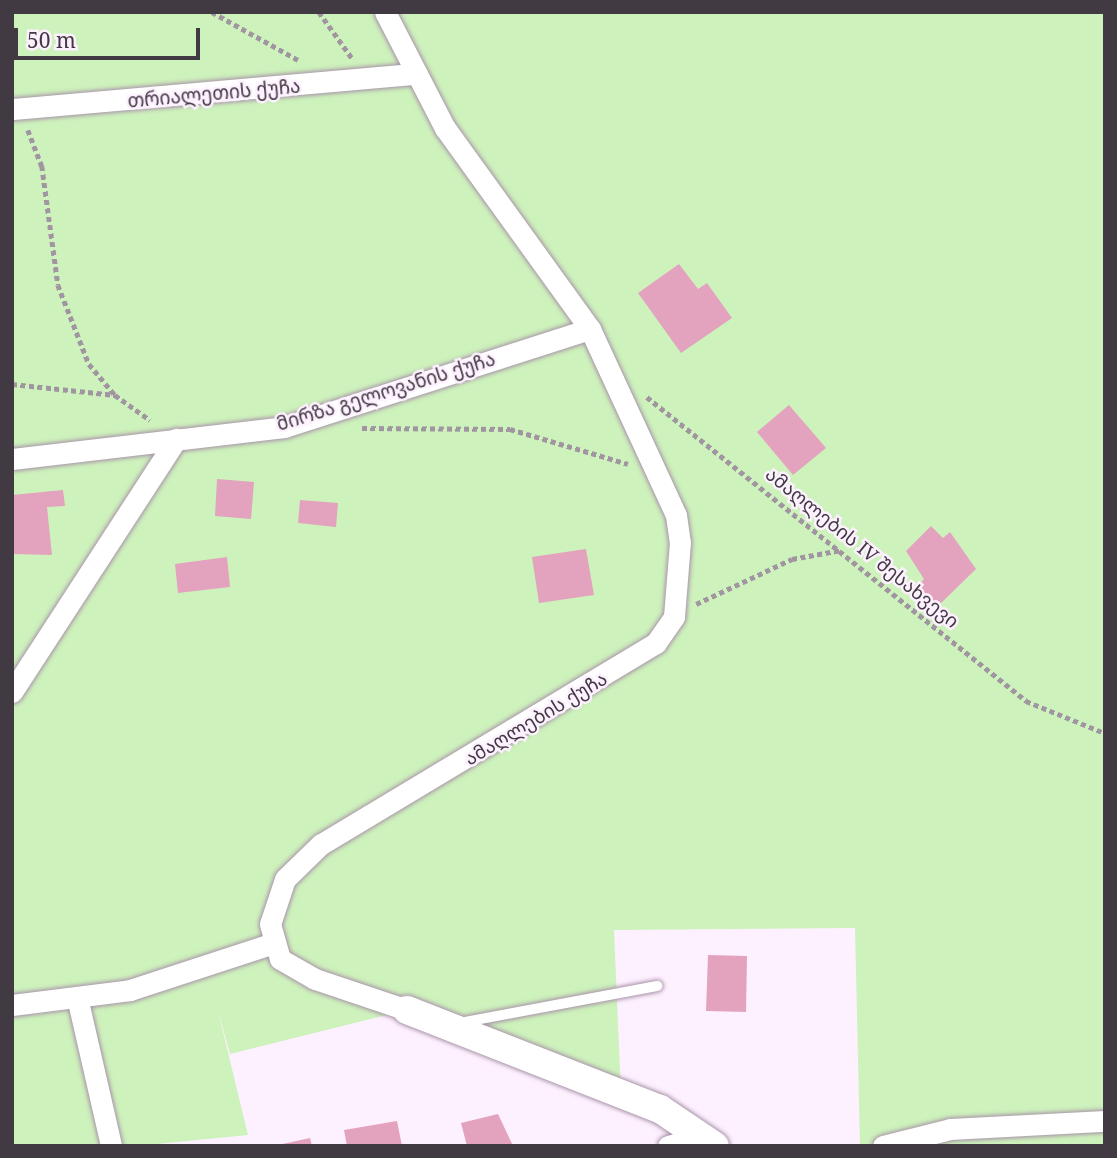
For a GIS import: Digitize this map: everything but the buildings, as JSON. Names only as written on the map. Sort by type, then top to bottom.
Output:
[{"type":"street","points":[[385,12],[445,128],[590,328],[657,476],[680,542],[674,617]]},
{"type":"street","name":"თრიალეთის ქუჩა","points":[[16,109],[336,82],[365,76],[416,74]]},
{"type":"street","name":"მირზა გელოვანის ქუჩა","points":[[12,459],[284,427],[590,328]]},
{"type":"street","points":[[12,692],[176,439]]},
{"type":"street","name":"ამაღლების ქუჩა","points":[[271,944],[274,903],[285,879],[321,844],[608,677],[656,643],[674,617]]},
{"type":"street","points":[[12,1005],[130,990],[271,944],[293,969],[449,1026],[660,1109],[709,1141]]},
{"type":"street","points":[[77,997],[111,1146]]},
{"type":"street","points":[[883,1146],[950,1129],[1105,1121]]},
{"type":"street","points":[[668,1146],[709,1141]]},
{"type":"lane","points":[[449,1026],[473,1016],[657,986]]},
{"type":"path","points":[[212,12],[336,82]]},
{"type":"path","points":[[319,12],[365,76]]},
{"type":"path","points":[[16,109],[42,166],[58,285],[89,364],[115,395],[176,439]]},
{"type":"path","name":"ამაღლების IV შესახვევი","points":[[608,371],[694,430],[1026,701],[1105,733]]},
{"type":"path","points":[[12,384],[115,395]]},
{"type":"path","points":[[354,427],[510,429],[657,476]]},
{"type":"path","points":[[674,617],[792,559],[842,550]]},
{"type":"green space","points":[[12,12],[1105,12],[1105,1146],[860,1146],[855,928],[614,930],[621,1093],[407,1010],[230,1054],[218,1011],[248,1135],[137,1146],[12,1146]]}]
